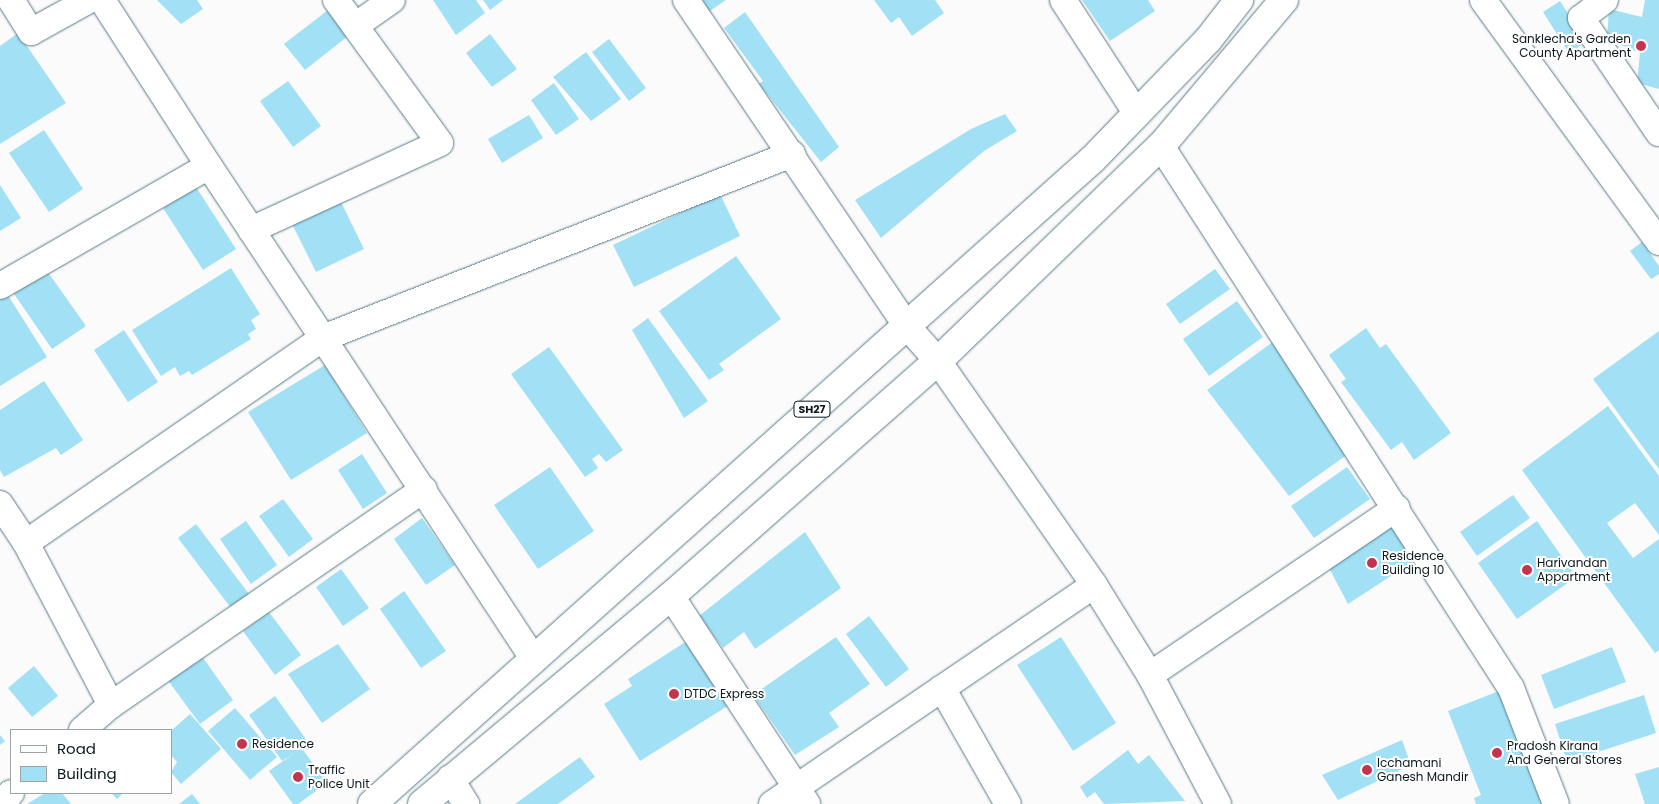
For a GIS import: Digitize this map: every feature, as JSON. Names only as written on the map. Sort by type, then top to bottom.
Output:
[{"type":"main road","name":"SH27","points":[[372,804],[1093,159],[1208,40],[1238,0]]},
{"type":"main road","points":[[422,804],[450,778],[671,596],[938,360],[1161,146],[1284,0]]},
{"type":"street","points":[[9,11],[31,32],[89,0]]},
{"type":"street","points":[[102,0],[208,166],[424,489],[533,658]]},
{"type":"street","points":[[251,230],[440,143],[336,0]]},
{"type":"street","points":[[355,26],[392,0]]},
{"type":"street","points":[[686,0],[906,325],[938,360],[1094,585],[1150,674],[1218,804]]},
{"type":"street","points":[[1063,0],[1137,114]]},
{"type":"street","points":[[1483,0],[1659,242]]},
{"type":"street","points":[[1605,0],[1581,18],[1659,133]]},
{"type":"street","points":[[1161,146],[1397,508],[1511,688],[1556,804]]},
{"type":"street","points":[[26,543],[322,338],[792,154]]},
{"type":"street","points":[[0,286],[208,166]]},
{"type":"street","points":[[83,729],[111,705],[424,489]]},
{"type":"street","points":[[0,504],[26,543],[111,705]]},
{"type":"street","points":[[1150,674],[1397,508]]},
{"type":"street","points":[[772,804],[801,796],[942,688],[1094,585]]},
{"type":"street","points":[[671,596],[801,796]]},
{"type":"street","points":[[942,688],[1008,804]]},
{"type":"street","points":[[450,778],[466,804]]},
{"type":"street","points":[[0,802],[10,794]]},
{"type":"building","points":[[157,0],[197,0],[203,9],[181,24]]},
{"type":"building","points":[[433,0],[476,0],[485,13],[456,35]]},
{"type":"building","points":[[483,0],[503,0],[490,10]]},
{"type":"building","points":[[694,0],[726,0],[704,15]]},
{"type":"building","points":[[874,0],[935,0],[944,13],[912,36],[899,17],[891,23]]},
{"type":"building","points":[[1082,0],[1148,0],[1155,11],[1110,41]]},
{"type":"building","name":"Sanklecha's Garden County Apartment","points":[[1645,0],[1659,0],[1659,89],[1637,83],[1640,53],[1607,39],[1609,9],[1642,17]]},
{"type":"building","points":[[1560,1],[1586,42],[1569,53],[1543,12]]},
{"type":"building","points":[[328,10],[348,36],[305,70],[284,44]]},
{"type":"building","points":[[745,12],[839,147],[821,162],[759,84],[763,81],[724,28]]},
{"type":"building","points":[[18,33],[66,103],[0,144],[0,46]]},
{"type":"building","points":[[490,34],[517,69],[492,87],[466,53]]},
{"type":"building","points":[[609,39],[646,88],[629,101],[592,52]]},
{"type":"building","points":[[586,52],[621,99],[591,121],[553,77]]},
{"type":"building","points":[[288,81],[321,126],[293,147],[260,101]]},
{"type":"building","points":[[554,83],[579,119],[556,135],[531,100]]},
{"type":"building","points":[[1005,114],[1017,131],[984,151],[881,238],[855,200],[971,129]]},
{"type":"building","points":[[529,115],[543,138],[502,163],[488,139]]},
{"type":"building","points":[[44,130],[83,189],[49,212],[9,153]]},
{"type":"building","points":[[0,185],[21,218],[0,231]]},
{"type":"building","points":[[196,187],[236,249],[203,270],[163,208]]},
{"type":"building","points":[[720,194],[740,236],[634,287],[613,245]]},
{"type":"building","points":[[340,200],[364,249],[316,272],[292,224]]},
{"type":"building","points":[[1642,242],[1659,266],[1659,274],[1651,279],[1630,251]]},
{"type":"building","points":[[736,256],[781,319],[719,364],[724,370],[709,380],[659,311]]},
{"type":"building","points":[[45,268],[86,326],[52,349],[12,291]]},
{"type":"building","points":[[231,268],[260,314],[251,320],[256,329],[248,334],[251,339],[192,375],[189,371],[180,376],[175,367],[161,376],[132,330]]},
{"type":"building","points":[[1215,269],[1230,289],[1180,324],[1166,304]]},
{"type":"building","points":[[4,289],[47,357],[0,386],[0,291]]},
{"type":"building","points":[[1237,301],[1263,337],[1209,376],[1183,339]]},
{"type":"building","points":[[648,318],[708,401],[684,418],[632,330]]},
{"type":"building","points":[[1366,328],[1380,348],[1386,344],[1451,433],[1414,460],[1402,442],[1391,450],[1341,382],[1346,379],[1329,355]]},
{"type":"building","points":[[124,330],[158,382],[128,402],[94,350]]},
{"type":"building","points":[[1659,331],[1659,469],[1593,379]]},
{"type":"building","points":[[1274,341],[1348,454],[1289,496],[1207,390]]},
{"type":"building","points":[[549,347],[623,450],[606,462],[599,454],[592,459],[598,468],[585,477],[511,374]]},
{"type":"building","points":[[325,365],[367,433],[291,480],[248,412]]},
{"type":"building","points":[[44,381],[83,440],[61,455],[56,448],[4,477],[0,470],[0,410]]},
{"type":"building","points":[[1608,406],[1659,476],[1659,535],[1635,503],[1607,523],[1633,558],[1659,539],[1659,650],[1655,653],[1522,470]]},
{"type":"building","points":[[362,454],[387,493],[363,509],[338,470]]},
{"type":"building","points":[[550,467],[594,531],[538,569],[494,505]]},
{"type":"building","points":[[1347,467],[1370,499],[1314,538],[1291,506]]},
{"type":"building","points":[[1513,495],[1530,518],[1477,556],[1460,532]]},
{"type":"building","points":[[283,499],[313,539],[289,557],[259,516]]},
{"type":"building","points":[[422,518],[455,565],[426,585],[394,539]]},
{"type":"building","points":[[246,521],[277,565],[251,584],[220,539]]},
{"type":"building","name":"Harivandan Appartment","points":[[1537,521],[1576,577],[1517,619],[1478,563]]},
{"type":"building","points":[[196,524],[249,594],[231,608],[178,538]]},
{"type":"building","name":"Residence Building 10","points":[[1393,524],[1417,559],[1348,604],[1328,566]]},
{"type":"building","points":[[805,532],[841,588],[755,649],[744,632],[723,648],[699,616]]},
{"type":"building","points":[[341,569],[369,608],[343,626],[316,587]]},
{"type":"building","points":[[404,591],[446,651],[421,668],[380,609]]},
{"type":"building","points":[[269,612],[301,655],[275,675],[243,631]]},
{"type":"building","points":[[869,616],[909,669],[886,687],[846,634]]},
{"type":"building","name":"DTDC Express","points":[[693,637],[734,702],[640,761],[604,704],[632,686],[628,679]]},
{"type":"building","points":[[836,637],[870,684],[829,713],[839,727],[795,755],[753,695]]},
{"type":"building","points":[[1061,637],[1116,723],[1073,751],[1017,665]]},
{"type":"building","points":[[338,644],[370,689],[322,723],[288,674]]},
{"type":"building","points":[[1612,647],[1626,682],[1554,709],[1541,675]]},
{"type":"building","points":[[201,655],[233,700],[200,724],[167,679]]},
{"type":"building","points":[[34,666],[58,696],[32,717],[8,688]]},
{"type":"building","name":"Pradosh Kirana And General Stores","points":[[1504,689],[1549,804],[1476,804],[1474,798],[1481,795],[1448,711]]},
{"type":"building","points":[[1644,695],[1656,733],[1567,762],[1555,724]]},
{"type":"building","points":[[275,696],[308,742],[301,747],[327,783],[298,804],[293,804],[269,771],[296,752],[282,761],[249,715]]},
{"type":"building","name":"Residence","points":[[235,708],[277,757],[250,780],[208,731]]},
{"type":"building","name":"Residence","points":[[190,714],[221,749],[181,784],[172,773],[177,762],[172,756],[172,730]]},
{"type":"building","points":[[0,735],[5,741],[0,745]]},
{"type":"building","name":"Icchamani Ganesh Mandir","points":[[1402,740],[1411,765],[1338,800],[1322,775]]},
{"type":"building","points":[[1128,750],[1138,764],[1149,755],[1185,801],[1104,804],[1095,792],[1087,798],[1080,787]]},
{"type":"building","points":[[580,757],[595,777],[558,804],[515,804]]},
{"type":"building","points":[[1659,767],[1659,804],[1645,804],[1635,774]]},
{"type":"building","points":[[43,794],[63,794],[71,804],[27,804]]},
{"type":"building","points":[[112,794],[122,794],[117,799]]},
{"type":"building","points":[[192,794],[200,804],[179,804]]},
{"type":"place","name":"Sanklecha's Garden County Apartment","points":[[1641,46]]},
{"type":"place","name":"Residence Building 10","points":[[1372,563]]},
{"type":"place","name":"Harivandan Appartment","points":[[1527,570]]},
{"type":"place","name":"DTDC Express","points":[[674,694]]},
{"type":"place","name":"Residence","points":[[242,744]]},
{"type":"place","name":"Pradosh Kirana And General Stores","points":[[1497,753]]},
{"type":"place","name":"Icchamani Ganesh Mandir","points":[[1367,770]]},
{"type":"place","name":"Traffic Police Unit","points":[[298,777]]}]
